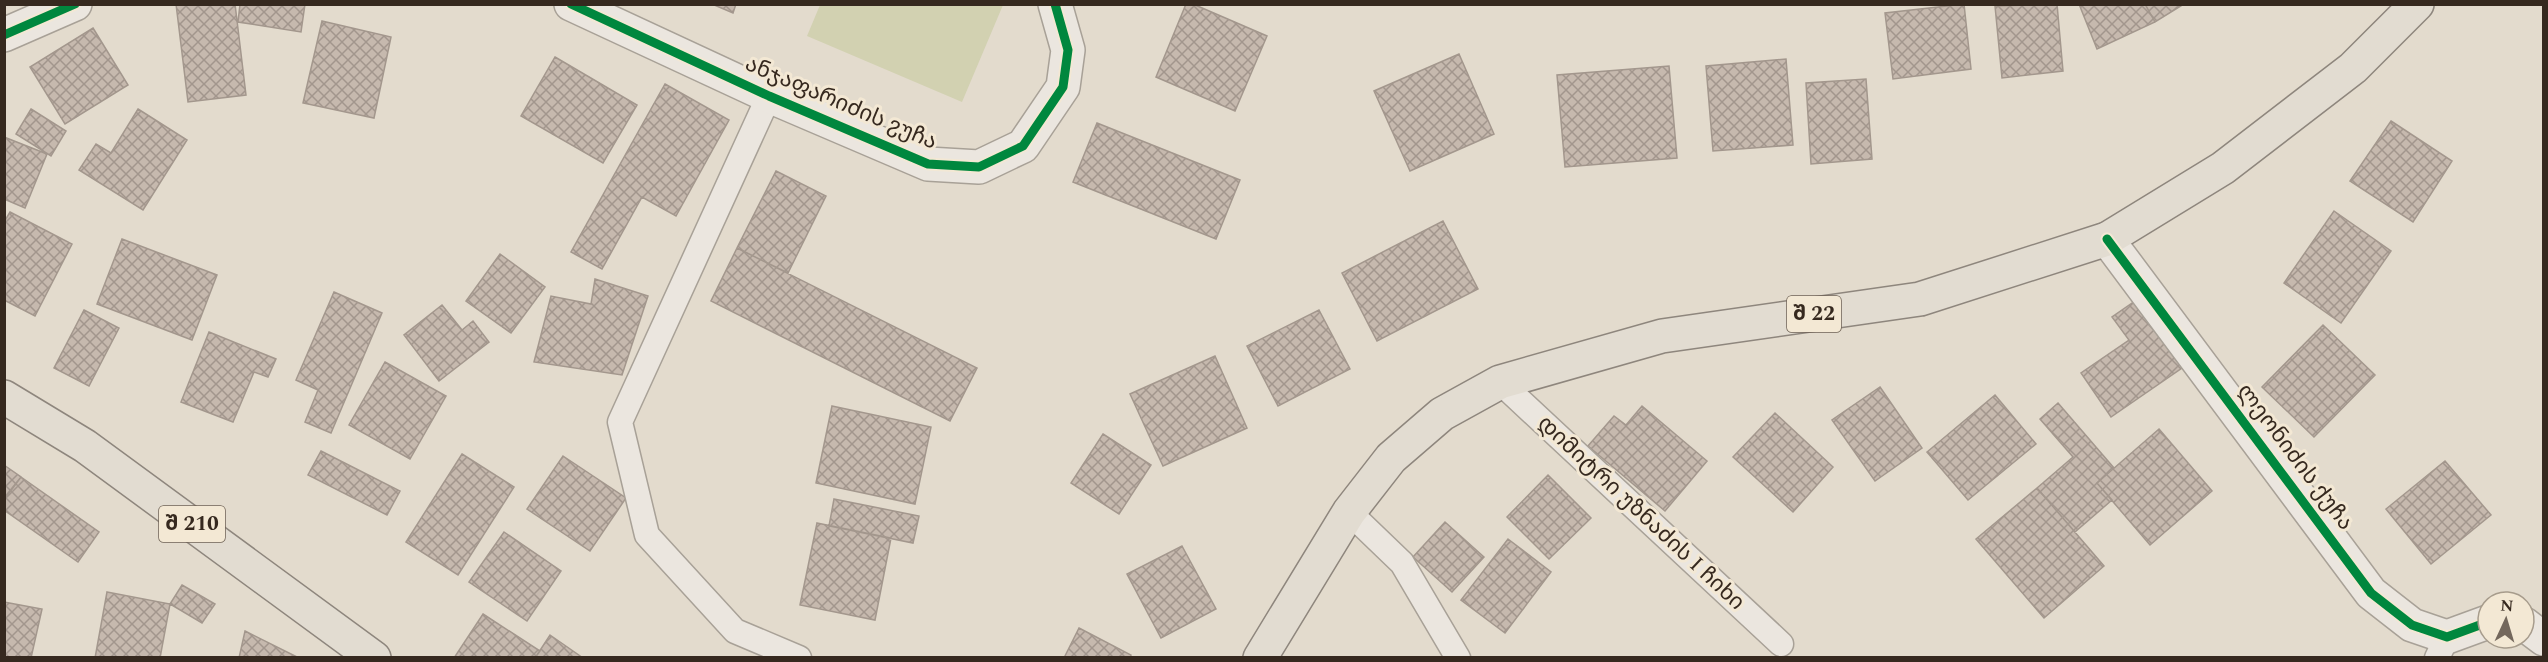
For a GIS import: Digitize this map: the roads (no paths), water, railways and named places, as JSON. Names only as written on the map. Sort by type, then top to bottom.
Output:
[{"type":"main road","name":"შ 22","points":[[1260,657],[1349,512],[1391,458],[1442,414],[1500,382],[1662,336],[1920,298],[2108,239],[2223,168],[2353,68],[2417,4]]},
{"type":"main road","name":"შ 210","points":[[4,397],[85,446],[374,657]]},
{"type":"street","points":[[4,35],[75,4]]},
{"type":"street","name":"ანჯაფარიძის ჷუჩა","points":[[571,4],[769,96],[928,164],[979,167],[1023,146],[1063,87],[1068,50],[1055,4]]},
{"type":"street","name":"ლეონიძის ქუჩა","points":[[2108,239],[2372,592],[2442,647],[2476,629]]},
{"type":"lane","points":[[769,96],[620,422],[647,535],[735,631],[799,657]]},
{"type":"lane","name":"დიმიტრი უზნაძის I ჩიხი","points":[[1500,382],[1781,644]]},
{"type":"lane","points":[[1349,512],[1402,562],[1458,657]]}]
